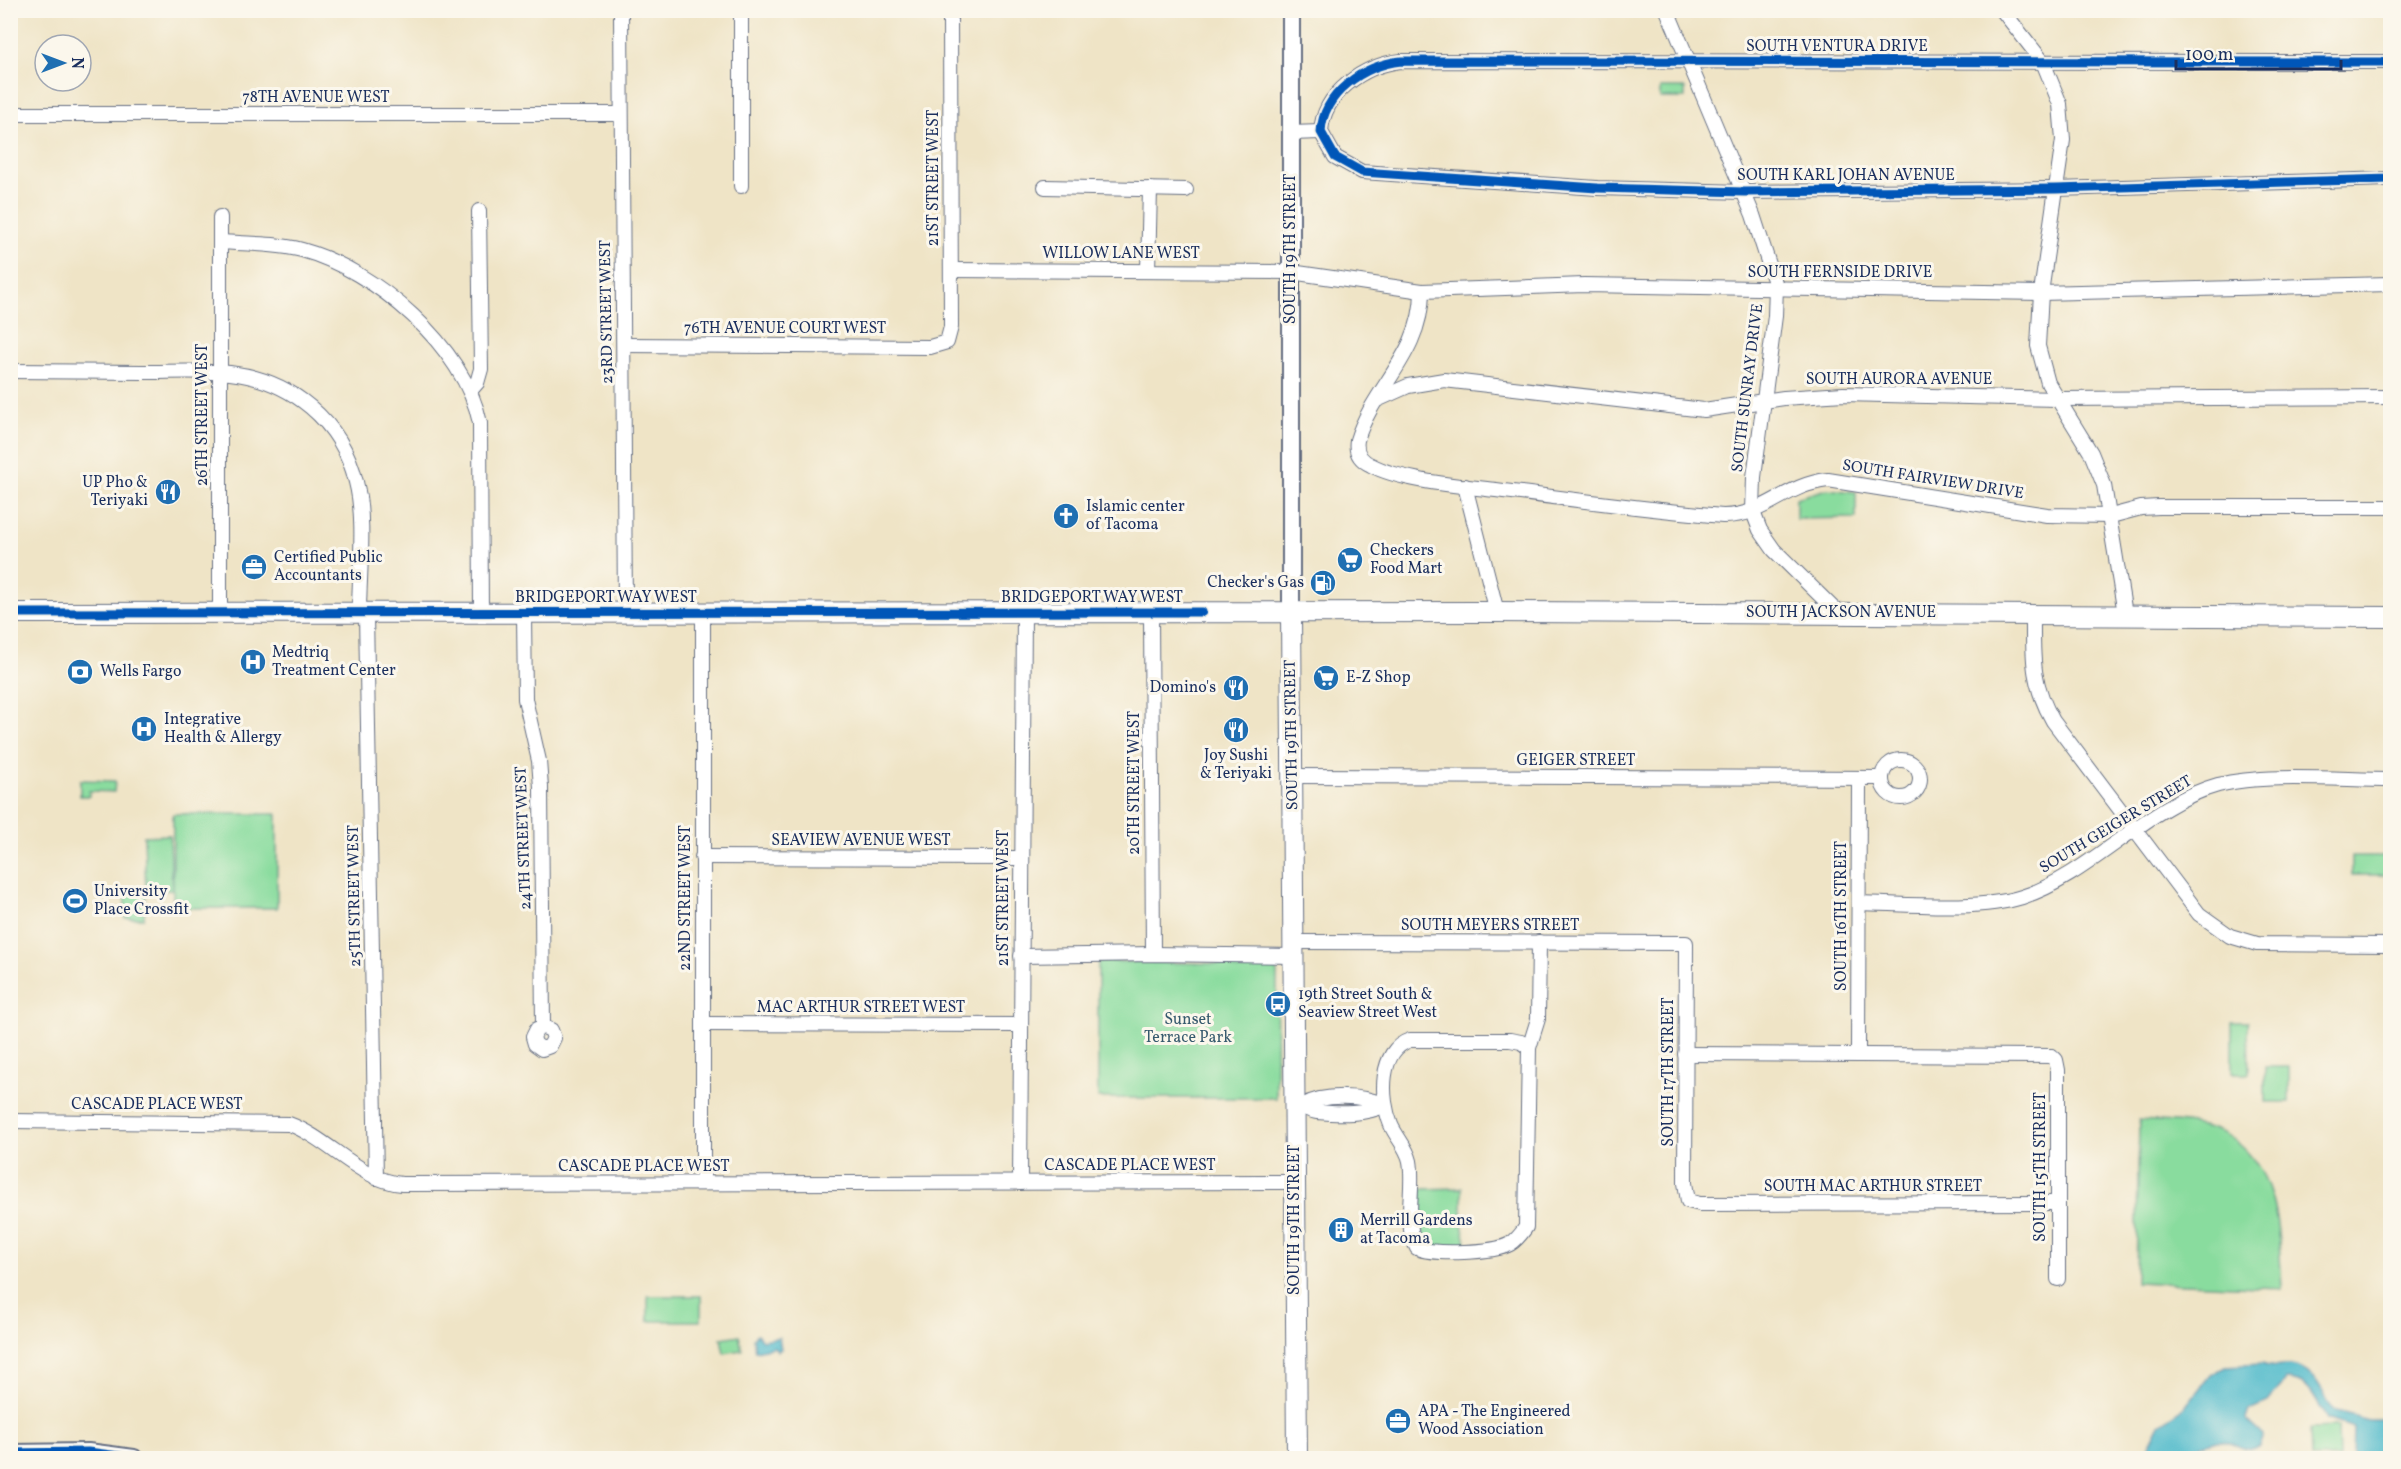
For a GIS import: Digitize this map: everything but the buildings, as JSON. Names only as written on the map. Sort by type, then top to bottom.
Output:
[{"type":"main road","name":"SOUTH JACKSON AVENUE","points":[[1291,612],[2391,617]]},
{"type":"main road","name":"BRIDGEPORT WAY WEST","points":[[10,613],[1291,612]]},
{"type":"main road","name":"SOUTH 19TH STREET","points":[[1291,612],[1293,949],[1298,1106],[1294,1182],[1297,1458]]},
{"type":"street","name":"23RD STREET WEST","points":[[621,10],[625,613]]},
{"type":"street","points":[[741,10],[741,186]]},
{"type":"street","name":"21ST STREET WEST","points":[[945,344],[951,331],[950,10]]},
{"type":"street","name":"SOUTH 19TH STREET","points":[[1291,10],[1291,612]]},
{"type":"street","name":"SOUTH SUNRAY DRIVE","points":[[1667,10],[1744,192],[1772,270],[1776,309],[1752,492],[1753,513],[1760,530],[1774,550],[1838,613]]},
{"type":"street","points":[[2002,10],[2043,62],[2054,85],[2063,125],[2040,293],[2038,346],[2042,365],[2057,399],[2091,453],[2104,485],[2126,614]]},
{"type":"street","name":"SOUTH VENTURA DRIVE","points":[[1321,132],[1324,113],[1336,96],[1363,73],[1388,63],[2391,62]]},
{"type":"street","name":"78TH AVENUE WEST","points":[[10,114],[621,114]]},
{"type":"street","points":[[1291,133],[1321,132]]},
{"type":"street","name":"SOUTH KARL JOHAN AVENUE","points":[[1321,132],[1328,149],[1341,162],[1367,173],[1597,188],[1744,192],[2056,189],[2391,179]]},
{"type":"street","points":[[1046,187],[1186,190]]},
{"type":"street","points":[[1148,271],[1150,189]]},
{"type":"street","points":[[470,391],[477,383],[481,369],[479,211]]},
{"type":"street","name":"26TH STREET WEST","points":[[220,217],[220,613]]},
{"type":"street","points":[[220,242],[302,250],[368,280],[416,319],[447,356],[470,391],[478,411],[482,444],[481,614]]},
{"type":"street","name":"WILLOW LANE WEST","points":[[951,270],[1291,272]]},
{"type":"street","name":"SOUTH FERNSIDE DRIVE","points":[[1291,272],[1422,291],[1584,285],[1775,289],[1822,287],[2040,293],[2391,284]]},
{"type":"street","points":[[1378,400],[1409,346],[1418,318],[1422,291]]},
{"type":"street","name":"76TH AVENUE COURT WEST","points":[[624,345],[930,347],[945,344]]},
{"type":"street","name":"25TH STREET WEST","points":[[10,371],[220,373],[254,379],[296,396],[320,414],[340,441],[358,490],[376,1178]]},
{"type":"street","name":"SOUTH AURORA AVENUE","points":[[1378,400],[1408,386],[1444,380],[1697,410],[1843,394],[2057,399],[2391,398]]},
{"type":"street","name":"SOUTH FAIRVIEW DRIVE","points":[[1378,400],[1361,429],[1356,447],[1362,459],[1373,467],[1465,486],[1691,514],[1734,516],[1753,513],[1802,484],[1836,480],[2048,515],[2111,516],[2141,508],[2159,507],[2391,507]]},
{"type":"street","points":[[1465,486],[1497,612]]},
{"type":"street","name":"20TH STREET WEST","points":[[1151,612],[1153,954]]},
{"type":"street","name":"22ND STREET WEST","points":[[703,613],[703,1183]]},
{"type":"street","name":"21ST STREET WEST","points":[[1020,1183],[1024,613]]},
{"type":"street","name":"24TH STREET WEST","points":[[524,614],[525,699],[539,761],[541,787],[543,1027]]},
{"type":"street","points":[[2033,614],[2033,664],[2041,700],[2053,721],[2134,831],[2199,914],[2230,936],[2271,945],[2391,945]]},
{"type":"street","name":"GEIGER STREET","points":[[1293,776],[1882,778]]},
{"type":"street","name":"SOUTH 16TH STREET","points":[[1858,1054],[1859,778]]},
{"type":"street","name":"SOUTH GEIGER STREET","points":[[1859,903],[1970,904],[2022,897],[2060,879],[2191,796],[2230,783],[2259,780],[2391,780]]},
{"type":"street","name":"SEAVIEW AVENUE WEST","points":[[702,857],[1021,858]]},
{"type":"street","points":[[1529,1048],[1521,1042],[1510,1040],[1410,1040],[1399,1044],[1389,1058],[1385,1106],[1391,1127],[1410,1161],[1411,1235],[1417,1248],[1433,1254],[1507,1246],[1520,1236],[1528,1217],[1529,1048],[1538,1019],[1539,942]]},
{"type":"street","name":"SOUTH MEYERS STREET","points":[[1293,949],[1539,942],[1686,943]]},
{"type":"street","name":"SOUTH 17TH STREET","points":[[1686,943],[1685,1183],[1688,1201]]},
{"type":"street","points":[[1021,956],[1293,949]]},
{"type":"street","name":"MAC ARTHUR STREET WEST","points":[[703,1024],[1020,1025]]},
{"type":"street","points":[[1685,1054],[1858,1054]]},
{"type":"street","name":"SOUTH 15TH STREET","points":[[1858,1054],[2042,1054],[2053,1057],[2058,1071],[2058,1279]]},
{"type":"street","points":[[1298,1106],[1314,1112],[1371,1112],[1385,1106]]},
{"type":"street","name":"CASCADE PLACE WEST","points":[[10,1121],[289,1124],[312,1135],[376,1178],[388,1183],[418,1185],[1294,1182]]},
{"type":"street","name":"SOUTH MAC ARTHUR STREET","points":[[1688,1201],[1700,1204],[2058,1203]]},
{"type":"street","points":[[10,1452],[88,1452],[134,1458]]},
{"type":"green space","points":[[1660,88],[1685,88],[1685,98],[1660,98]]},
{"type":"green space","points":[[1827,489],[1856,492],[1856,518],[1796,519],[1796,498]]},
{"type":"green space","points":[[80,780],[115,781],[114,792],[89,791],[89,796],[80,796]]},
{"type":"green space","points":[[173,814],[277,814],[277,908],[173,908]]},
{"type":"green space","points":[[170,835],[172,890],[146,891],[144,836]]},
{"type":"green space","points":[[2352,856],[2390,856],[2390,875],[2352,875]]},
{"type":"green space","points":[[146,891],[144,918],[125,918],[125,892]]},
{"type":"green space","name":"Sunset Terrace Park","points":[[1098,961],[1274,965],[1277,973],[1276,1098],[1098,1098]]},
{"type":"green space","points":[[2232,1022],[2248,1022],[2249,1073],[2232,1073]]},
{"type":"green space","points":[[2265,1067],[2289,1067],[2289,1102],[2265,1102]]},
{"type":"green space","points":[[2139,1120],[2186,1123],[2210,1128],[2230,1137],[2247,1151],[2268,1186],[2274,1205],[2282,1288],[2136,1282]]},
{"type":"green space","points":[[1462,1188],[1462,1224],[1467,1246],[1436,1247],[1423,1244],[1421,1189]]},
{"type":"green space","points":[[648,1296],[701,1296],[701,1321],[648,1321]]},
{"type":"green space","points":[[739,1335],[742,1350],[724,1353],[721,1338]]},
{"type":"green space","points":[[2338,1427],[2339,1458],[2311,1458],[2310,1428]]},
{"type":"water","points":[[757,1334],[762,1340],[779,1337],[781,1349],[778,1351],[774,1347],[755,1351],[753,1338]]},
{"type":"water","points":[[2262,1364],[2273,1367],[2290,1366],[2305,1371],[2317,1382],[2333,1410],[2369,1420],[2390,1420],[2390,1457],[2353,1458],[2354,1428],[2327,1419],[2307,1388],[2294,1381],[2286,1380],[2268,1402],[2249,1410],[2246,1419],[2263,1435],[2259,1447],[2245,1448],[2228,1442],[2213,1441],[2182,1453],[2180,1458],[2146,1458],[2148,1448],[2160,1424],[2185,1407],[2210,1375],[2226,1366]]},
{"type":"cycle path","points":[[2390,62],[1401,61],[1373,68],[1348,83],[1329,105],[1323,118],[1321,132],[1335,157],[1362,172],[1597,188],[1744,192],[2056,189],[2390,179]]},
{"type":"cycle path","points":[[10,613],[1202,612]]},
{"type":"cycle path","points":[[10,1453],[88,1452],[134,1458]]},
{"type":"place","name":"UP Pho & Teriyaki","points":[[168,492]]},
{"type":"place","name":"Islamic center of Tacoma","points":[[1066,516]]},
{"type":"place","name":"Checkers Food Mart","points":[[1350,560]]},
{"type":"place","name":"Certified Public Accountants","points":[[254,567]]},
{"type":"place","name":"Checker's Gas","points":[[1323,583]]},
{"type":"place","name":"Medtriq Treatment Center","points":[[253,662]]},
{"type":"place","name":"Wells Fargo","points":[[80,672]]},
{"type":"place","name":"E-Z Shop","points":[[1326,678]]},
{"type":"place","name":"Domino's","points":[[1236,688]]},
{"type":"place","name":"Integrative Health & Allergy","points":[[144,729]]},
{"type":"place","name":"Joy Sushi & Teriyaki","points":[[1236,730]]},
{"type":"place","name":"University Place Crossfit","points":[[75,901]]},
{"type":"place","name":"19th Street South & Seaview Street West","points":[[1278,1004]]},
{"type":"place","name":"Merrill Gardens at Tacoma","points":[[1341,1230]]},
{"type":"place","name":"APA - The Engineered Wood Association","points":[[1398,1421]]}]
